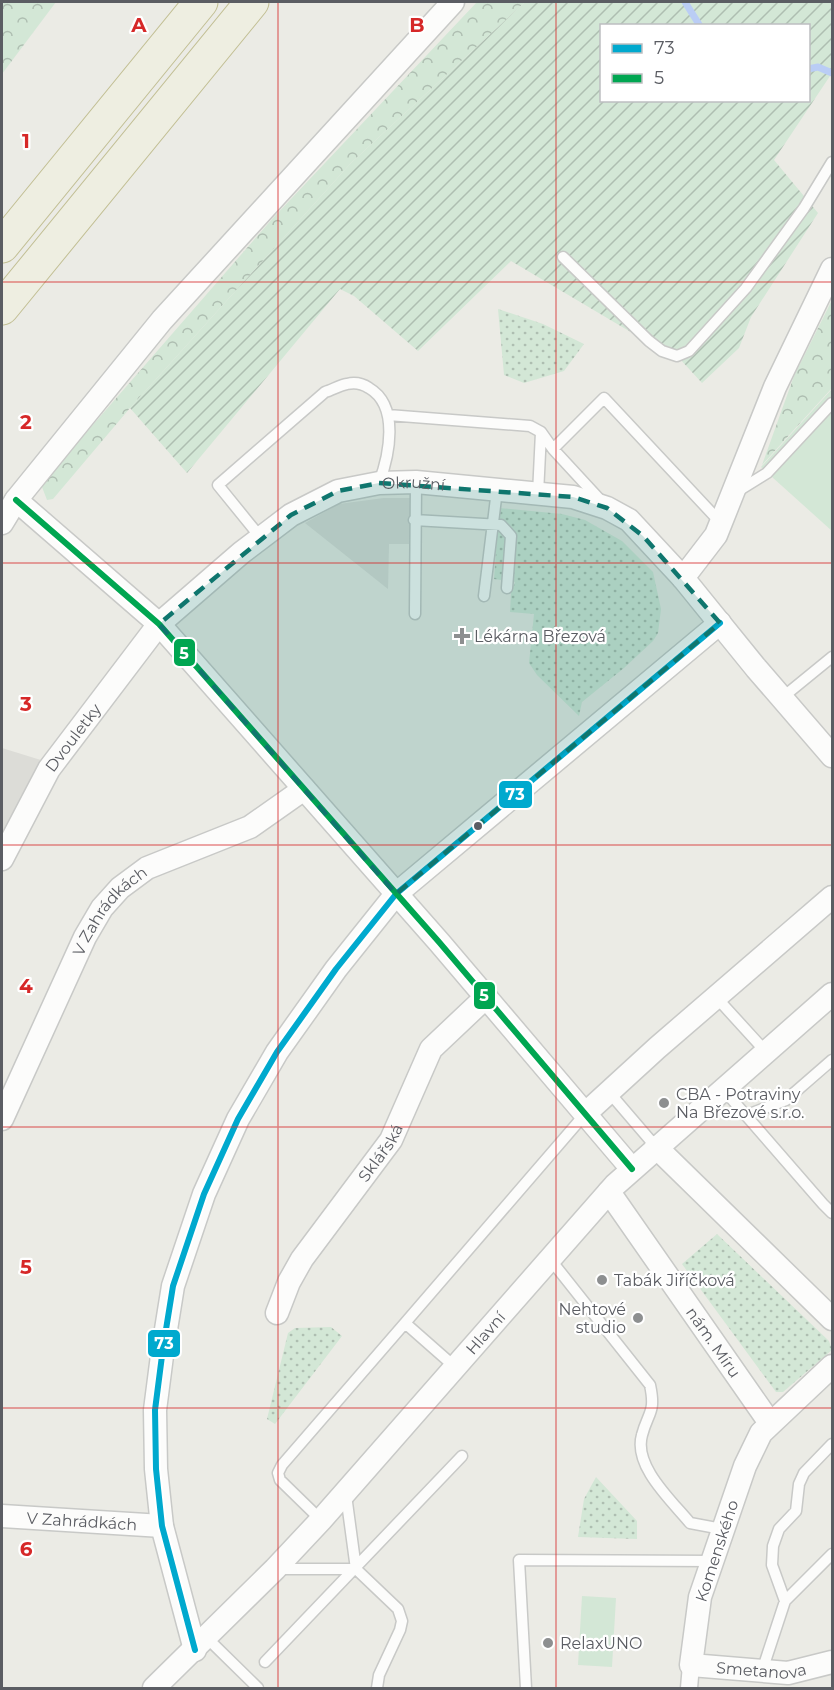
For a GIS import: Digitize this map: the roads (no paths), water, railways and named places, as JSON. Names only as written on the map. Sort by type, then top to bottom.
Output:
[{"type":"highway","points":[[2,246],[201,2]]},
{"type":"highway","points":[[2,308],[252,2]]},
{"type":"street","points":[[2,522],[16,500],[162,320],[453,2]]},
{"type":"street","points":[[683,579],[717,535],[775,387],[832,269]]},
{"type":"street","name":"Okružní","points":[[159,624],[291,515],[338,491],[379,483],[416,482],[573,497],[607,508],[629,520],[683,579],[832,756]]},
{"type":"street","points":[[16,500],[159,624],[486,997],[632,1169]]},
{"type":"street","points":[[201,1644],[162,1526],[156,1469],[155,1410],[173,1286],[204,1194],[238,1119],[277,1052],[336,969],[396,894],[720,623]]},
{"type":"street","name":"Dvouletky","points":[[2,859],[49,769],[159,624]]},
{"type":"street","name":"V Zahrádkách","points":[[2,1119],[85,937],[102,908],[120,888],[147,868],[250,828],[304,789]]},
{"type":"street","points":[[586,1113],[608,1091],[832,897]]},
{"type":"street","name":"Hlavní","points":[[154,1689],[201,1644],[321,1520],[609,1192],[656,1147],[832,994]]},
{"type":"street","name":"Sklářská","points":[[277,1313],[289,1282],[302,1258],[392,1140],[430,1049],[486,997]]},
{"type":"street","points":[[656,1147],[832,1318]]},
{"type":"street","name":"nám. Míru","points":[[609,1192],[770,1422]]},
{"type":"street","points":[[770,1422],[832,1366]]},
{"type":"street","name":"Komenského","points":[[689,1689],[700,1597],[745,1466],[761,1433],[770,1422]]},
{"type":"street","name":"V Zahrádkách","points":[[2,1516],[162,1526]]},
{"type":"street","name":"Smetanova","points":[[691,1665],[788,1673],[832,1662]]},
{"type":"lane","points":[[563,257],[649,341],[662,351],[677,356],[689,351],[746,288],[804,208],[832,162]]},
{"type":"lane","points":[[261,538],[218,485],[326,393],[347,384],[358,383],[375,392],[388,415],[390,435],[387,460],[379,483]]},
{"type":"lane","points":[[553,449],[604,398],[721,523]]},
{"type":"lane","points":[[733,494],[766,472],[832,403]]},
{"type":"lane","points":[[388,415],[530,426],[541,432],[553,449],[607,508]]},
{"type":"lane","points":[[538,494],[541,432]]},
{"type":"lane","points":[[415,614],[416,482]]},
{"type":"lane","points":[[484,596],[491,524],[497,490]]},
{"type":"lane","points":[[414,520],[501,525],[511,536],[507,588]]},
{"type":"lane","points":[[783,697],[832,657]]},
{"type":"lane","points":[[717,997],[766,1052]]},
{"type":"lane","points":[[747,1114],[786,1100],[832,1060]]},
{"type":"lane","points":[[723,1089],[832,1213]]},
{"type":"lane","points":[[608,1091],[656,1147]]},
{"type":"lane","points":[[321,1520],[280,1480],[278,1473],[282,1465],[586,1113]]},
{"type":"lane","points":[[550,1260],[650,1385],[653,1399],[652,1413],[642,1435],[641,1454],[650,1474],[690,1523],[722,1529]]},
{"type":"lane","points":[[405,1323],[455,1367]]},
{"type":"lane","points":[[785,1601],[772,1564],[773,1546],[779,1529],[796,1511],[799,1484],[804,1473],[832,1444]]},
{"type":"lane","points":[[265,1662],[462,1456]]},
{"type":"lane","points":[[345,1492],[356,1569],[399,1609],[402,1621],[379,1675],[377,1689]]},
{"type":"lane","points":[[762,1671],[785,1601],[832,1554]]},
{"type":"lane","points":[[526,1689],[519,1560],[712,1561]]},
{"type":"lane","points":[[275,1569],[356,1569]]},
{"type":"lane","points":[[201,1644],[258,1689]]},
{"type":"waterway","points":[[685,2],[699,24]]},
{"type":"waterway","points":[[810,69],[818,67],[832,73]]},
{"type":"place","name":"Lékárna Březová","points":[[462,636]]},
{"type":"place","name":"CBA - Potraviny Na Březové s.r.o.","points":[[664,1103]]},
{"type":"place","name":"Tabák Jiříčková","points":[[602,1280]]},
{"type":"place","name":"Nehtové studio","points":[[638,1318]]},
{"type":"place","name":"RelaxUNO","points":[[548,1643]]}]
